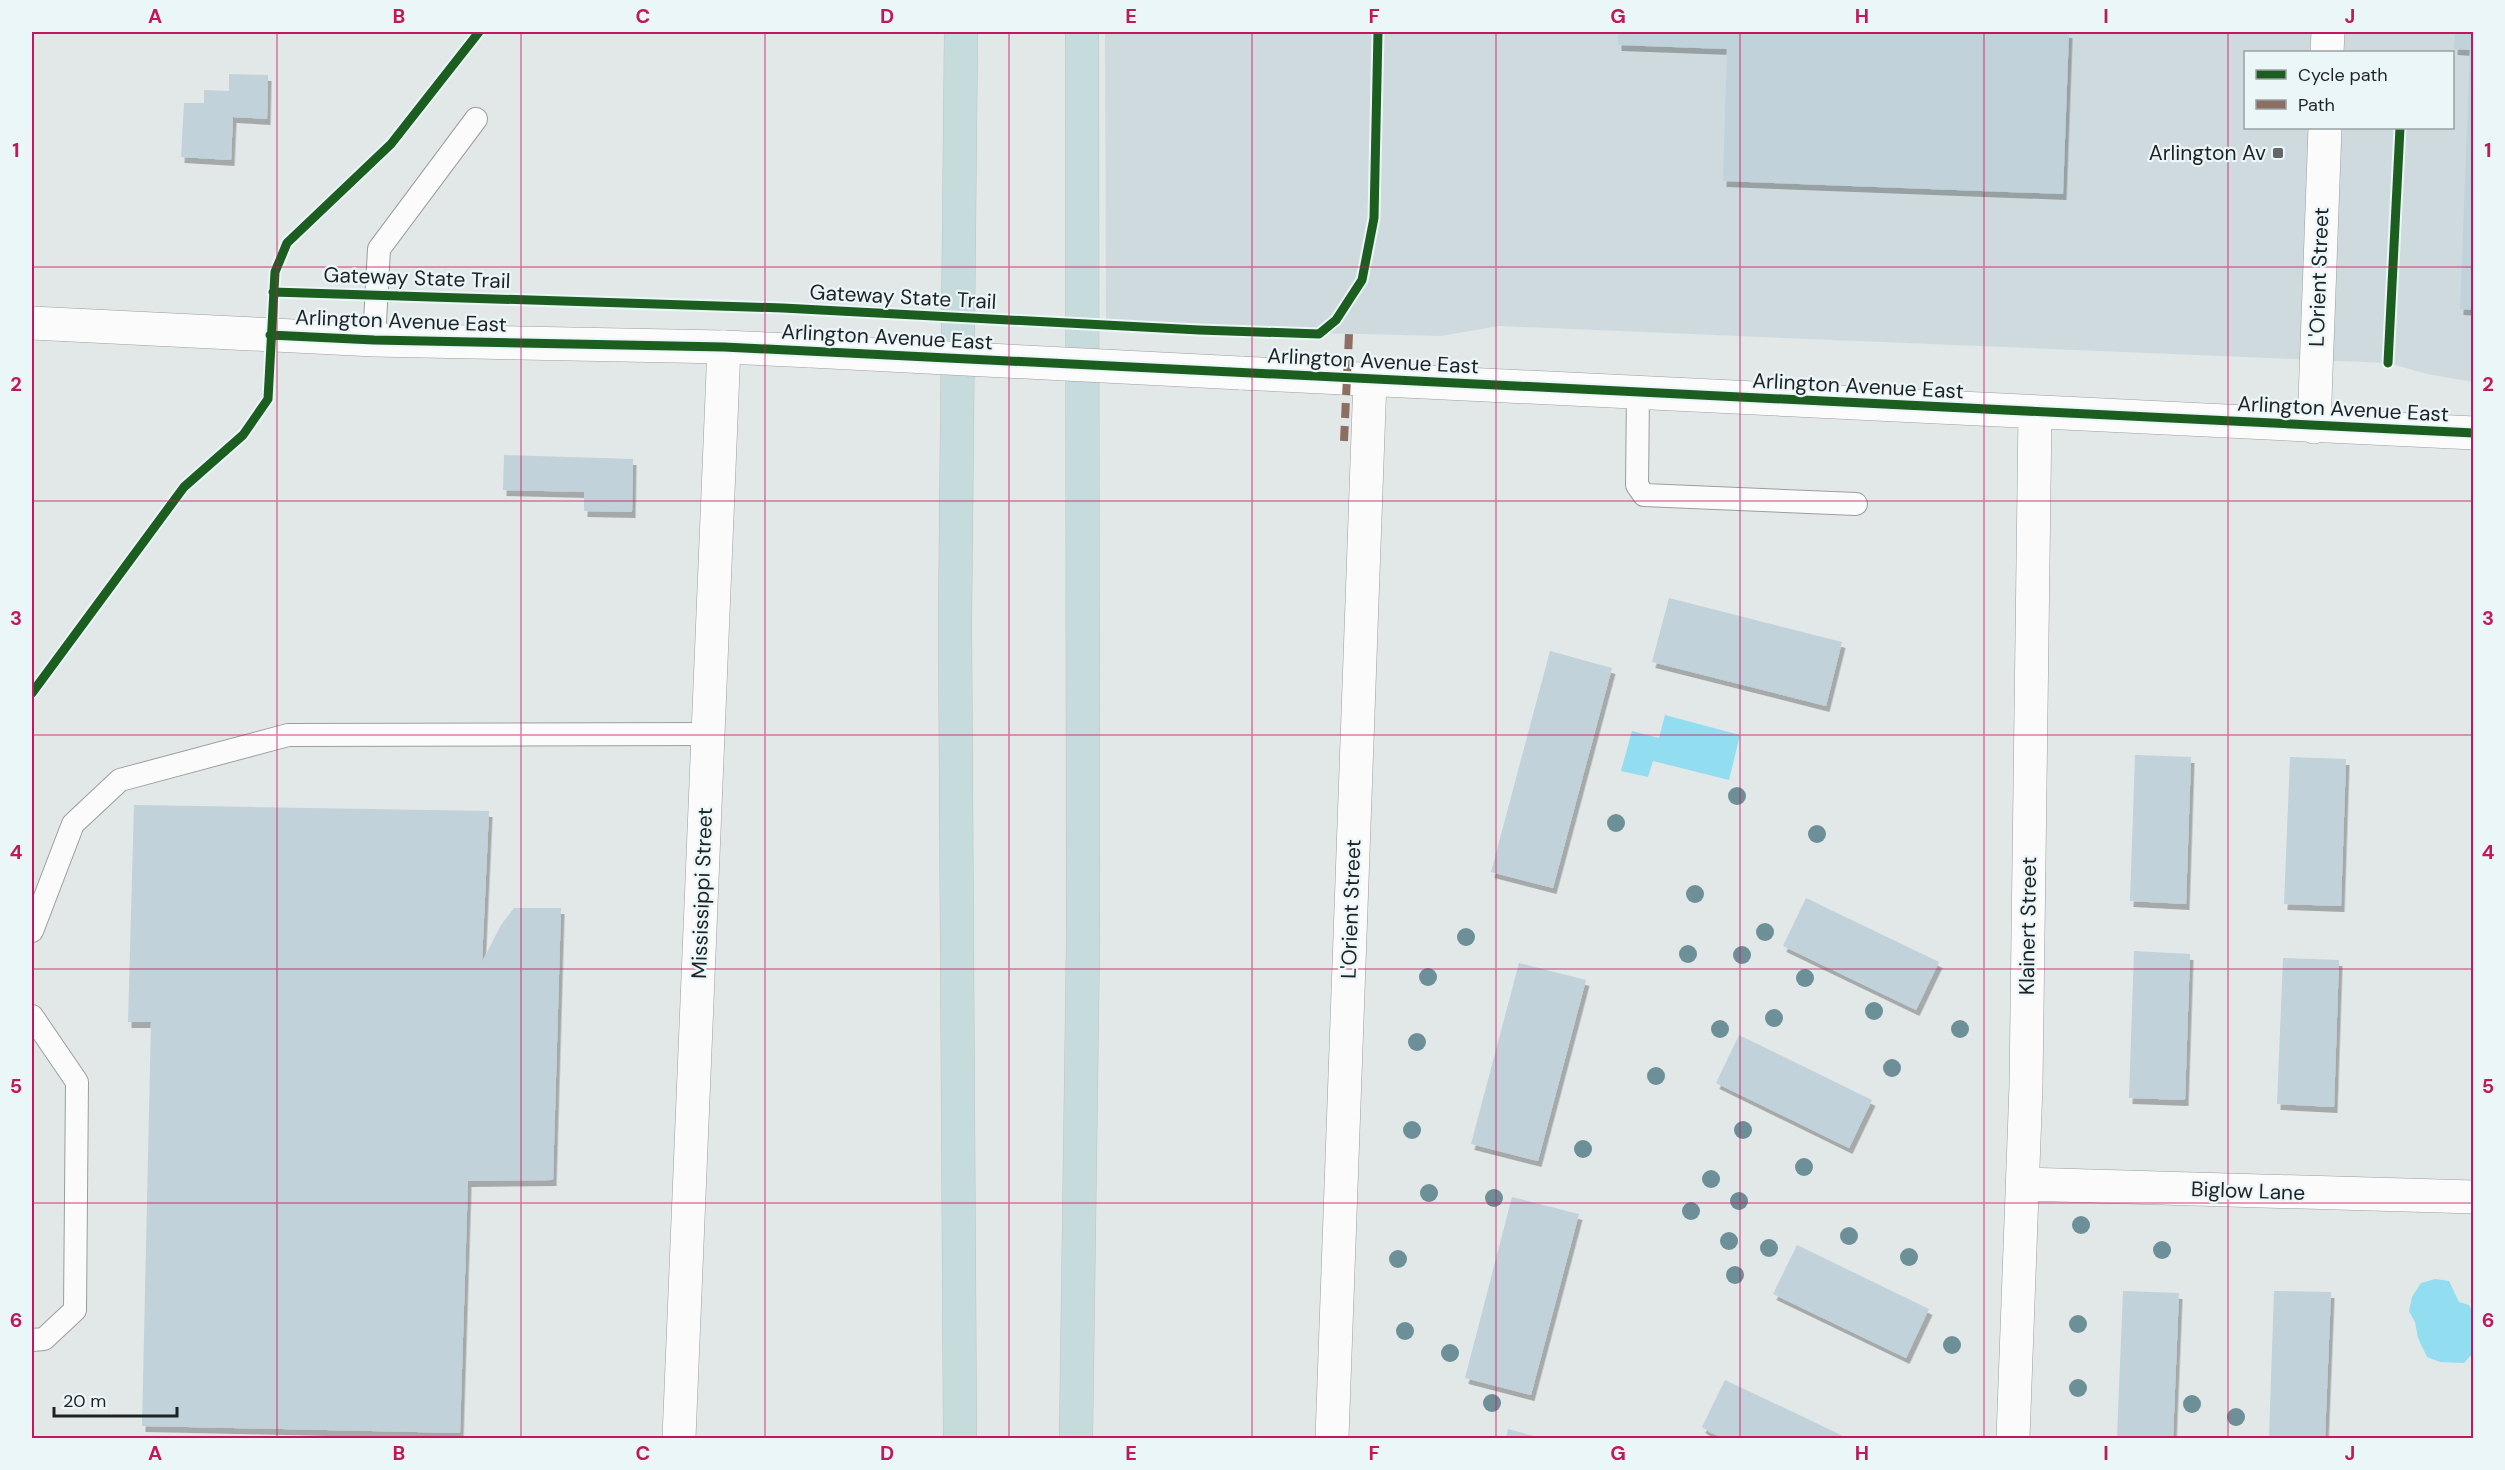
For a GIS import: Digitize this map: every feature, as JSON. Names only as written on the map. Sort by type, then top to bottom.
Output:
[{"type":"highway","points":[[960,1438],[955,622],[961,32]]},
{"type":"highway","points":[[1076,1438],[1083,941],[1082,32]]},
{"type":"street","points":[[2327,51],[2328,32]]},
{"type":"street","name":"L'Orient Street","points":[[2314,427],[2325,129]]},
{"type":"street","name":"Arlington Avenue East","points":[[32,324],[374,340],[724,347],[2314,427],[2474,433]]},
{"type":"street","name":"Mississippi Street","points":[[679,1438],[724,347]]},
{"type":"street","name":"L'Orient Street","points":[[1332,1438],[1370,379]]},
{"type":"street","name":"Klainert Street","points":[[2013,1438],[2023,1184],[2035,413]]},
{"type":"street","name":"Biglow Lane","points":[[2023,1184],[2474,1197]]},
{"type":"lane","points":[[374,340],[379,249],[476,119]]},
{"type":"lane","points":[[1638,393],[1637,485],[1644,495],[1856,504]]},
{"type":"lane","points":[[32,931],[73,824],[120,780],[288,735],[709,734]]},
{"type":"lane","points":[[32,1016],[77,1082],[75,1310],[44,1339],[32,1340]]},
{"type":"shaded area","points":[[1105,32],[2473,32],[2473,382],[2427,374],[2388,363],[1498,326],[1441,336],[1199,330],[1106,320]]},
{"type":"shaded area","points":[[1665,715],[1740,735],[1729,780],[1653,761],[1648,777],[1621,771],[1632,731],[1659,738]]},
{"type":"shaded area","points":[[2435,1279],[2449,1281],[2459,1302],[2469,1305],[2473,1313],[2473,1353],[2464,1363],[2440,1362],[2427,1357],[2418,1338],[2415,1322],[2409,1311],[2412,1297],[2421,1283]]},
{"type":"building","points":[[1618,32],[2069,32],[2063,194],[1723,181],[1727,49],[1618,45]]},
{"type":"building","points":[[2455,32],[2474,32],[2474,310],[2460,309],[2470,50],[2454,49]]},
{"type":"building","points":[[229,74],[268,75],[267,119],[233,117],[231,160],[181,157],[184,103],[204,103],[204,90],[229,91]]},
{"type":"building","points":[[504,455],[633,459],[632,512],[584,511],[584,492],[503,490]]},
{"type":"building","points":[[1669,598],[1842,642],[1826,706],[1652,662]]},
{"type":"building","points":[[1550,651],[1612,668],[1553,888],[1491,872]]},
{"type":"building","points":[[2135,755],[2191,757],[2186,904],[2130,901]]},
{"type":"building","points":[[2290,757],[2346,759],[2341,906],[2284,904]]},
{"type":"building","points":[[134,805],[489,811],[482,962],[501,925],[514,908],[561,908],[553,1180],[468,1181],[460,1433],[142,1426],[151,1022],[128,1022]]},
{"type":"building","points":[[1806,898],[1939,962],[1916,1010],[1783,946]]},
{"type":"building","points":[[2134,951],[2190,954],[2185,1100],[2129,1098]]},
{"type":"building","points":[[2283,958],[2339,960],[2334,1107],[2277,1104]]},
{"type":"building","points":[[1519,963],[1586,980],[1538,1161],[1471,1144]]},
{"type":"building","points":[[1739,1035],[1872,1100],[1849,1148],[1716,1083]]},
{"type":"building","points":[[1512,1197],[1579,1214],[1531,1395],[1465,1378]]},
{"type":"building","points":[[1797,1245],[1929,1309],[1906,1358],[1773,1294]]},
{"type":"building","points":[[2123,1291],[2179,1293],[2173,1438],[2117,1437]]},
{"type":"building","points":[[2274,1291],[2331,1292],[2325,1438],[2269,1437]]},
{"type":"building","points":[[1725,1380],[1847,1438],[1724,1438],[1711,1433],[1702,1427]]},
{"type":"building","points":[[1508,1429],[1542,1438],[1506,1438]]},
{"type":"marked path","points":[[1344,441],[1349,334]]},
{"type":"cycle path","points":[[32,693],[184,487],[243,435],[268,399],[275,272],[287,243],[391,144],[479,32]]},
{"type":"cycle path","name":"Gateway State Trail","points":[[273,292],[783,308],[1199,330],[1319,334],[1336,320],[1362,280],[1374,218],[1378,32]]},
{"type":"cycle path","points":[[2388,363],[2400,129]]},
{"type":"cycle path","points":[[270,335],[374,340],[724,347],[2474,433]]},
{"type":"place","name":"Arlington Av","points":[[2278,153]]}]
